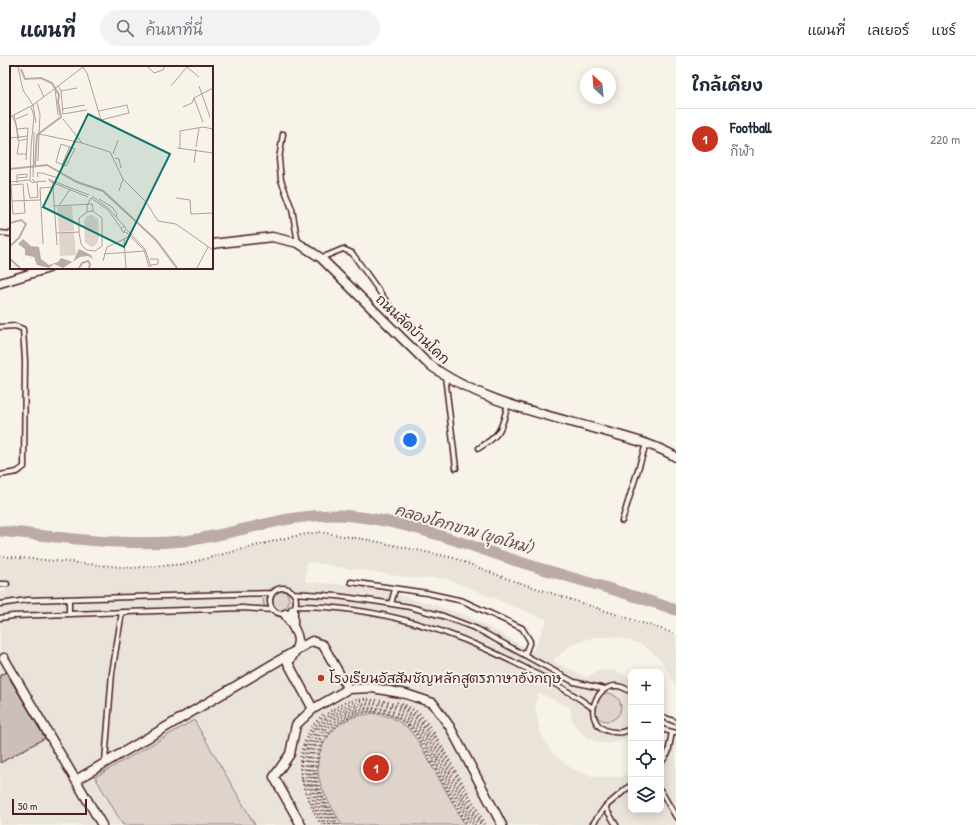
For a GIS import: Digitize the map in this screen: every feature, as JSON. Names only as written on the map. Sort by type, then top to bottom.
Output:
[{"type":"street","name":"ถนนลัดบ้านโคก","points":[[213,244],[272,237],[298,243],[321,258],[426,362],[445,376],[464,386],[508,403],[646,444],[676,456]]},
{"type":"street","points":[[0,283],[46,269]]},
{"type":"street","points":[[291,610],[293,625],[299,635],[323,645],[348,689]]},
{"type":"street","points":[[299,635],[298,649],[288,663],[313,709]]},
{"type":"street","points":[[76,780],[312,641]]},
{"type":"street","points":[[1,656],[102,825]]},
{"type":"street","points":[[302,825],[274,777],[290,754],[296,725],[313,709],[348,689],[373,688],[406,694],[433,703],[450,727],[502,825]]},
{"type":"lane","points":[[283,134],[279,159],[281,180],[292,209],[298,243]]},
{"type":"lane","points":[[0,233],[10,234]]},
{"type":"lane","points":[[321,258],[343,249],[352,253],[394,312]]},
{"type":"lane","points":[[0,327],[15,326],[23,330],[25,361],[24,467],[18,472],[0,475]]},
{"type":"lane","points":[[445,376],[456,468]]},
{"type":"lane","points":[[479,448],[500,432],[508,403]]},
{"type":"lane","points":[[622,521],[646,444]]},
{"type":"lane","points":[[351,582],[427,593],[463,601],[522,628],[530,641],[525,654]]},
{"type":"lane","points":[[0,584],[7,584]]},
{"type":"lane","points":[[0,604],[27,600],[273,593],[277,590],[285,589],[293,593],[337,596],[392,604],[443,616],[477,629],[574,682],[605,689],[619,686],[628,690]]},
{"type":"lane","points":[[392,604],[395,589]]},
{"type":"lane","points":[[273,593],[270,602],[274,610]]},
{"type":"lane","points":[[291,610],[295,597],[293,593]]},
{"type":"lane","points":[[69,599],[69,614]]},
{"type":"lane","points":[[0,618],[242,608],[274,610],[281,614],[291,610],[340,608],[375,612],[446,632],[513,662],[567,691],[593,708]]},
{"type":"lane","points":[[105,762],[112,673],[121,626],[122,612]]},
{"type":"lane","points":[[605,689],[599,694],[593,708],[594,718],[600,727],[609,732],[619,733],[628,728]]},
{"type":"lane","points":[[664,717],[676,722]]},
{"type":"lane","points":[[664,729],[674,733],[668,753],[664,759]]},
{"type":"lane","points":[[592,825],[605,807],[628,788]]},
{"type":"lane","points":[[664,796],[676,817]]},
{"type":"lane","points":[[605,807],[616,825]]},
{"type":"path","points":[[0,556],[132,568],[185,564],[290,537],[319,532],[369,540],[454,558],[505,578],[676,634]]},
{"type":"path","points":[[331,825],[308,800],[301,780],[300,755],[309,732],[324,713],[346,700],[373,695]]},
{"type":"path","points":[[379,696],[398,700],[419,713],[433,731],[476,825]]},
{"type":"path","points":[[331,825],[309,799],[302,780],[302,756],[310,733],[326,714],[347,702],[373,697],[397,702],[417,715],[432,732],[476,825]]},
{"type":"path","points":[[331,825],[313,797],[307,779],[307,756],[309,749],[314,735],[329,718],[348,706],[373,702],[395,706],[414,718],[428,735],[476,825]]},
{"type":"path","points":[[331,825],[311,778],[311,757],[318,737],[332,721],[350,710],[373,706],[394,710],[412,721],[424,737],[476,825]]},
{"type":"path","points":[[331,825],[316,777],[315,758],[322,739],[334,724],[351,714],[373,711],[392,714],[409,724],[476,825]]},
{"type":"shaded area","name":"โรงเรียนอัสสัมชัญหลักสูตรภาษาอังกฤษ","points":[[319,533],[368,541],[454,559],[505,579],[676,635],[676,691],[675,684],[662,661],[643,645],[619,637],[594,637],[571,645],[552,661],[586,677],[600,670],[613,670],[628,677],[628,736],[625,739],[614,743],[601,743],[589,739],[579,731],[572,720],[570,707],[538,693],[535,708],[540,732],[552,753],[572,769],[595,777],[620,777],[628,774],[628,813],[664,813],[664,748],[673,733],[676,721],[676,825],[465,825],[418,741],[407,727],[391,717],[318,758],[318,777],[324,792],[342,825],[255,825],[194,720],[95,777],[123,825],[0,825],[0,763],[45,738],[9,671],[0,675],[0,592],[5,592],[6,585],[0,584],[0,557],[132,569],[185,564],[290,538]],"holes":[[[307,562],[412,578],[445,578],[547,620],[533,651],[469,617],[438,606],[392,593],[351,585],[305,582]],[[285,592],[289,601],[285,609],[264,605],[263,596]],[[609,693],[609,720],[600,719],[600,695]]]},
{"type":"shaded area","points":[[276,587],[285,591],[289,600],[285,609],[276,613],[267,609],[263,600],[267,591]]},
{"type":"shaded area","points":[[607,693],[617,697],[621,707],[617,717],[607,721],[597,717],[593,707],[597,697]]},
{"type":"shaded area","points":[[373,713],[391,717],[407,727],[418,741],[465,825],[342,825],[321,784],[319,778],[318,759],[324,742],[343,722],[354,717]]},
{"type":"shaded area","points":[[194,720],[255,825],[123,825],[95,777]]},
{"type":"building","points":[[6,672],[45,738],[0,763],[0,675]]},
{"type":"waterway","name":"คลองโคกขาม (ขุดใหม่)","points":[[0,531],[115,542],[161,543],[205,538],[287,519],[308,516],[352,516],[396,523],[417,529],[676,610]]},
{"type":"place","name":"โรงเรียนอัสสัมชัญหลักสูตรภาษาอังกฤษ","points":[[321,678]]},
{"type":"place","name":"Football","points":[[376,768]]}]
